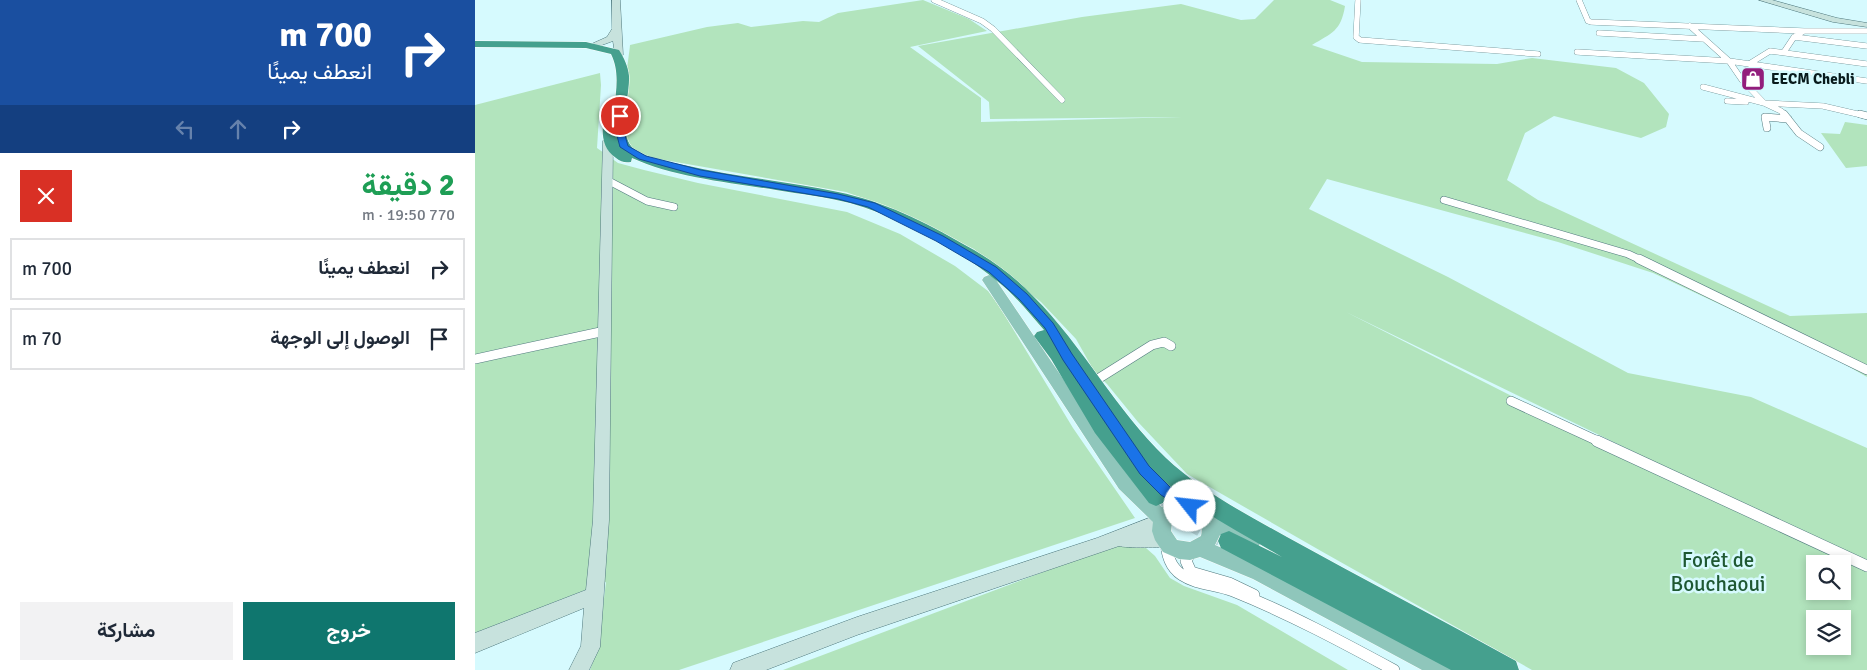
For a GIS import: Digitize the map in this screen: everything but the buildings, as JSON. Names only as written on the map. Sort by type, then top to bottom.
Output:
[{"type":"highway","points":[[475,44],[591,46],[607,49],[619,56],[624,71],[620,132],[624,147],[629,152],[655,162],[700,173],[838,196],[871,205],[940,239],[993,269],[1023,296],[1049,326],[1159,463],[1194,491],[1351,586],[1507,670]]},
{"type":"highway","points":[[475,48],[571,49],[593,52],[604,56],[611,63],[614,77],[608,141],[617,154],[637,164],[721,183],[822,199],[855,208],[924,239],[954,255],[989,280],[1029,318],[1051,347],[1102,427],[1156,498]]},
{"type":"highway","points":[[1229,541],[1477,670]]},
{"type":"main road","points":[[989,280],[1125,484],[1162,520]]},
{"type":"main road","points":[[1049,326],[1067,357],[1145,470],[1165,491],[1197,509],[1241,538],[1494,670]]},
{"type":"main road","points":[[1195,549],[1210,537],[1212,531],[1211,524],[1197,509],[1174,508],[1162,520],[1161,529],[1165,541],[1177,550],[1195,549],[1260,573],[1444,670]]},
{"type":"street","points":[[616,0],[616,30],[619,56]]},
{"type":"street","points":[[934,0],[982,21],[993,29],[1062,100]]},
{"type":"street","points":[[1358,0],[1356,37],[1360,40],[1538,54]]},
{"type":"street","points":[[1579,0],[1588,21],[1591,22],[1803,31],[1867,31]]},
{"type":"street","points":[[1763,0],[1836,20],[1867,25]]},
{"type":"street","points":[[1690,26],[1729,61],[1742,80],[1764,103]]},
{"type":"street","points":[[591,46],[610,39],[616,30]]},
{"type":"street","points":[[1783,52],[1794,38],[1803,31]]},
{"type":"street","points":[[1599,33],[1703,39]]},
{"type":"street","points":[[1794,38],[1867,46]]},
{"type":"street","points":[[1749,64],[1771,51],[1867,64]]},
{"type":"street","points":[[1577,52],[1729,61],[1867,81]]},
{"type":"street","points":[[1703,87],[1764,103],[1781,110],[1799,133],[1821,147]]},
{"type":"street","points":[[1727,101],[1823,106],[1867,116]]},
{"type":"street","points":[[1767,128],[1765,117],[1788,119]]},
{"type":"street","points":[[579,670],[590,647],[601,520],[608,141]]},
{"type":"street","points":[[607,180],[636,197],[658,206],[674,208]]},
{"type":"street","points":[[1444,200],[1627,254],[1867,370]]},
{"type":"street","points":[[475,359],[605,331]]},
{"type":"street","points":[[1093,382],[1152,345],[1165,342],[1171,346]]},
{"type":"street","points":[[1511,401],[1867,566]]},
{"type":"street","points":[[740,670],[857,626],[1097,546],[1162,520]]},
{"type":"street","points":[[1097,546],[1135,539],[1165,541],[1169,560],[1182,575],[1195,581],[1223,587],[1270,608],[1394,670]]},
{"type":"street","points":[[1195,549],[1186,561],[1191,572],[1237,586],[1258,598],[1270,608]]},
{"type":"street","points":[[475,643],[595,595]]},
{"type":"green space","name":"Forêt de Bouchaoui","points":[[923,0],[969,19],[987,31],[910,47],[981,98],[981,122],[1182,117],[990,119],[989,102],[918,46],[1082,17],[1181,4],[1241,20],[1255,19],[1274,0],[1330,0],[1345,6],[1341,21],[1335,30],[1312,45],[1362,62],[1497,64],[1532,58],[1616,68],[1644,83],[1669,114],[1666,127],[1641,138],[1554,116],[1525,133],[1507,180],[1538,200],[1790,316],[1867,313],[1867,377],[1832,357],[1653,273],[1558,242],[1327,179],[1309,209],[1448,277],[1628,373],[1751,397],[1867,448],[1867,670],[1532,670],[1187,474],[1138,422],[1094,371],[1076,339],[1041,302],[974,249],[893,209],[846,192],[648,157],[634,152],[628,145],[623,118],[630,45],[707,27],[738,23],[751,27],[803,21],[819,22],[838,13]],"holes":[[[1346,312],[1665,467],[1662,472]]]},
{"type":"green space","points":[[600,73],[597,148],[618,163],[698,183],[847,212],[900,234],[955,266],[988,291],[1073,428],[1135,518],[679,670],[590,670],[598,648],[606,582],[475,633],[475,105]]},
{"type":"green space","points":[[1845,122],[1867,125],[1867,166],[1846,168],[1821,133],[1840,134]]},
{"type":"green space","points":[[1131,544],[1146,548],[1155,556],[1170,578],[1184,586],[1237,605],[1348,670],[783,670],[1112,546]]},
{"type":"tunnel","points":[[1156,497],[1186,517],[1222,537]]},
{"type":"place","name":"EECM Chebli","points":[[1753,79]]},
{"type":"route","points":[[620,116],[621,141],[624,147],[629,152],[643,158],[700,173],[838,196],[871,205],[895,215],[993,269],[1023,296],[1049,326],[1067,357],[1145,470],[1165,491],[1190,506]]}]
